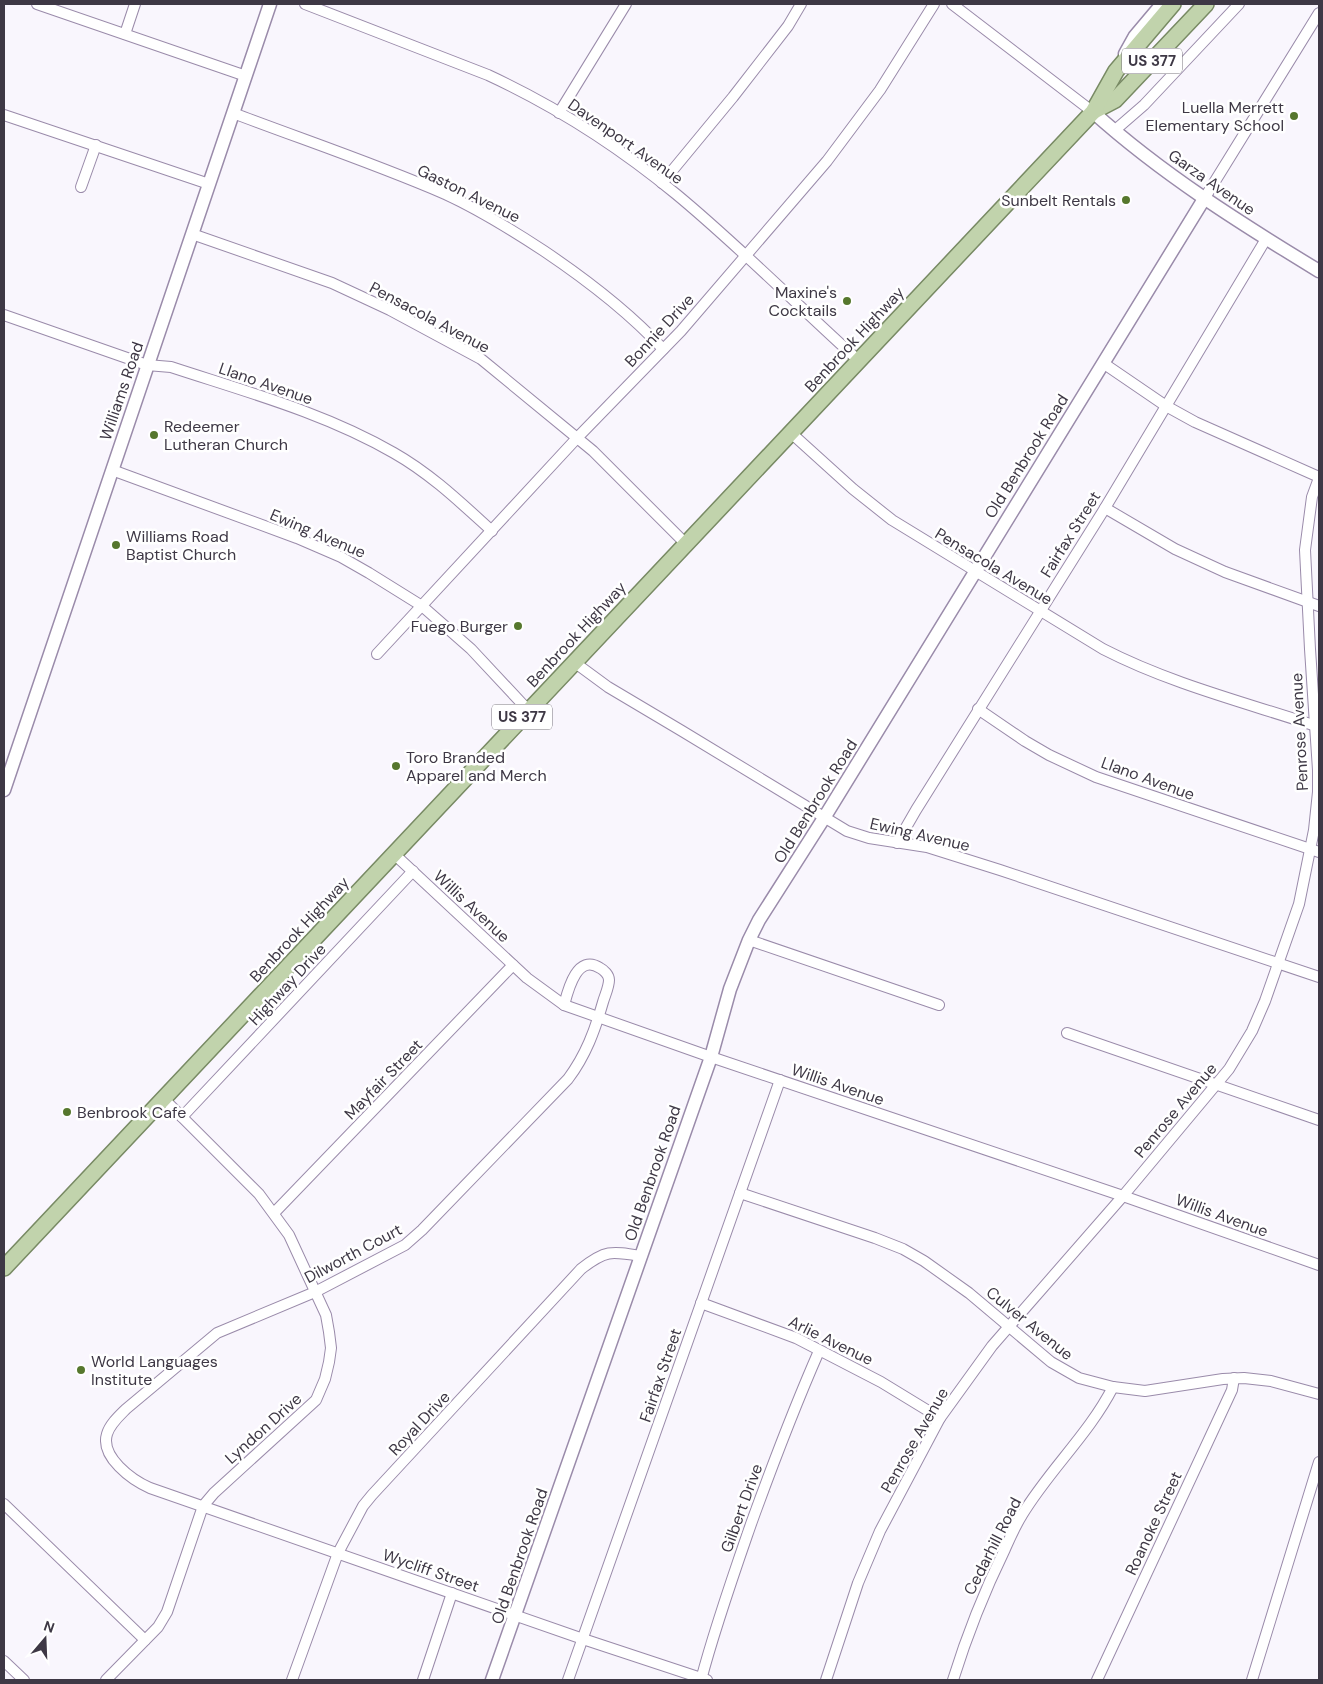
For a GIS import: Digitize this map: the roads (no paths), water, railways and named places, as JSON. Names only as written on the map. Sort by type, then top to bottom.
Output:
[{"type":"main road","name":"Benbrook Highway","points":[[4,1268],[1093,112],[1116,71],[1173,4]]},
{"type":"main road","name":"Benbrook Highway","points":[[1093,112],[1115,100],[1206,4]]},
{"type":"street","points":[[36,4],[246,76]]},
{"type":"street","points":[[126,34],[135,4]]},
{"type":"street","name":"Williams Road","points":[[4,790],[270,4]]},
{"type":"street","name":"Davenport Avenue","points":[[305,4],[488,75],[577,122],[662,183],[858,360]]},
{"type":"street","points":[[559,112],[625,4]]},
{"type":"street","points":[[662,183],[733,98],[788,26],[801,4]]},
{"type":"street","name":"Bonnie Drive","points":[[377,654],[577,438],[681,331],[847,136],[880,90],[934,4]]},
{"type":"street","points":[[952,4],[1093,112]]},
{"type":"street","name":"Benbrook Highway","points":[[1116,71],[1135,36],[1162,4]]},
{"type":"street","points":[[1114,131],[1144,105],[1239,4]]},
{"type":"street","name":"Old Benbrook Road","points":[[492,1680],[711,1057],[730,988],[749,940],[759,920],[824,818],[974,571],[1319,13]]},
{"type":"street","name":"Garza Avenue","points":[[1093,112],[1114,131],[1204,199],[1319,271]]},
{"type":"street","name":"Gaston Avenue","points":[[233,113],[412,181],[490,216],[566,266],[603,294],[639,323],[663,349]]},
{"type":"street","points":[[4,116],[209,184]]},
{"type":"street","points":[[81,187],[96,145]]},
{"type":"street","name":"Pensacola Avenue","points":[[192,234],[332,284],[426,328],[481,359],[593,451],[685,543]]},
{"type":"street","name":"Fairfax Street","points":[[898,843],[978,709],[1105,508],[1266,238]]},
{"type":"street","name":"Llano Avenue","points":[[4,315],[147,365],[171,367],[226,385],[316,416],[358,434],[395,453],[443,486],[492,531]]},
{"type":"street","points":[[1103,363],[1166,406],[1195,422],[1319,478]]},
{"type":"street","name":"Pensacola Avenue","points":[[790,432],[879,510],[916,536],[1103,649],[1130,663],[1173,680],[1317,727]]},
{"type":"street","name":"Ewing Avenue","points":[[112,470],[297,538],[341,557],[369,572],[422,606],[472,649],[528,710]]},
{"type":"street","name":"Penrose Avenue","points":[[826,1680],[858,1584],[880,1531],[940,1418],[992,1346],[1123,1196],[1229,1069],[1252,1031],[1279,963],[1315,851],[1318,792],[1317,727],[1310,649],[1306,550],[1312,497],[1319,478]]},
{"type":"street","points":[[1105,508],[1174,549],[1225,572],[1319,606]]},
{"type":"street","name":"Ewing Avenue","points":[[574,662],[608,687],[847,831],[869,838],[926,847],[991,867],[1319,977]]},
{"type":"street","name":"Llano Avenue","points":[[978,709],[1049,755],[1096,776],[1315,851]]},
{"type":"street","name":"Willis Avenue","points":[[393,854],[513,965],[544,992],[564,1005],[1319,1265]]},
{"type":"street","name":"Highway Drive","points":[[182,1117],[413,871]]},
{"type":"street","points":[[749,940],[939,1005]]},
{"type":"street","name":"Mayfair Street","points":[[274,1213],[513,965]]},
{"type":"street","name":"Dilworth Court","points":[[203,1506],[150,1488],[128,1475],[108,1451],[107,1433],[113,1423],[126,1409],[218,1333],[315,1292],[405,1245],[422,1230],[568,1079],[587,1049],[599,1017],[609,978],[600,968],[587,965],[580,968],[570,983],[564,1005]]},
{"type":"street","points":[[1067,1033],[1217,1083],[1319,1120]]},
{"type":"street","name":"Fairfax Street","points":[[568,1680],[780,1080]]},
{"type":"street","name":"Lyndon Drive","points":[[106,1680],[158,1627],[167,1612],[203,1506],[214,1492],[316,1400],[325,1379],[331,1348],[326,1316],[289,1235],[259,1194],[163,1098]]},
{"type":"street","name":"Culver Avenue","points":[[740,1193],[903,1249],[924,1261],[969,1293],[1051,1362],[1079,1378],[1113,1387],[1145,1391],[1244,1378],[1271,1381],[1319,1394]]},
{"type":"street","name":"Royal Drive","points":[[292,1680],[338,1553],[363,1506],[372,1495],[581,1269],[598,1256],[608,1253],[640,1256]]},
{"type":"street","name":"Arlie Avenue","points":[[701,1303],[796,1338],[819,1351],[849,1364],[940,1418]]},
{"type":"street","name":"Gilbert Drive","points":[[703,1680],[715,1629],[738,1561],[790,1418],[819,1351]]},
{"type":"street","name":"Roanoke Street","points":[[1097,1680],[1232,1390],[1234,1378]]},
{"type":"street","name":"Cedarhill Road","points":[[953,1680],[979,1604],[1022,1515],[1042,1485],[1088,1426],[1113,1387]]},
{"type":"street","points":[[1252,1680],[1319,1462]]},
{"type":"street","points":[[4,1504],[145,1640]]},
{"type":"street","name":"Wycliff Street","points":[[203,1506],[703,1680]]},
{"type":"street","points":[[423,1680],[452,1593]]},
{"type":"street","points":[[4,1660],[24,1680]]},
{"type":"place","name":"Luella Merrett Elementary School","points":[[1294,116]]},
{"type":"place","name":"Sunbelt Rentals","points":[[1126,200]]},
{"type":"place","name":"Maxine's Cocktails","points":[[847,301]]},
{"type":"place","name":"Redeemer Lutheran Church","points":[[154,435]]},
{"type":"place","name":"Williams Road Baptist Church","points":[[116,545]]},
{"type":"place","name":"Fuego Burger","points":[[518,626]]},
{"type":"place","name":"Toro Branded Apparel and Merch","points":[[396,766]]},
{"type":"place","name":"Benbrook Cafe","points":[[67,1112]]},
{"type":"place","name":"World Languages Institute","points":[[81,1370]]}]
